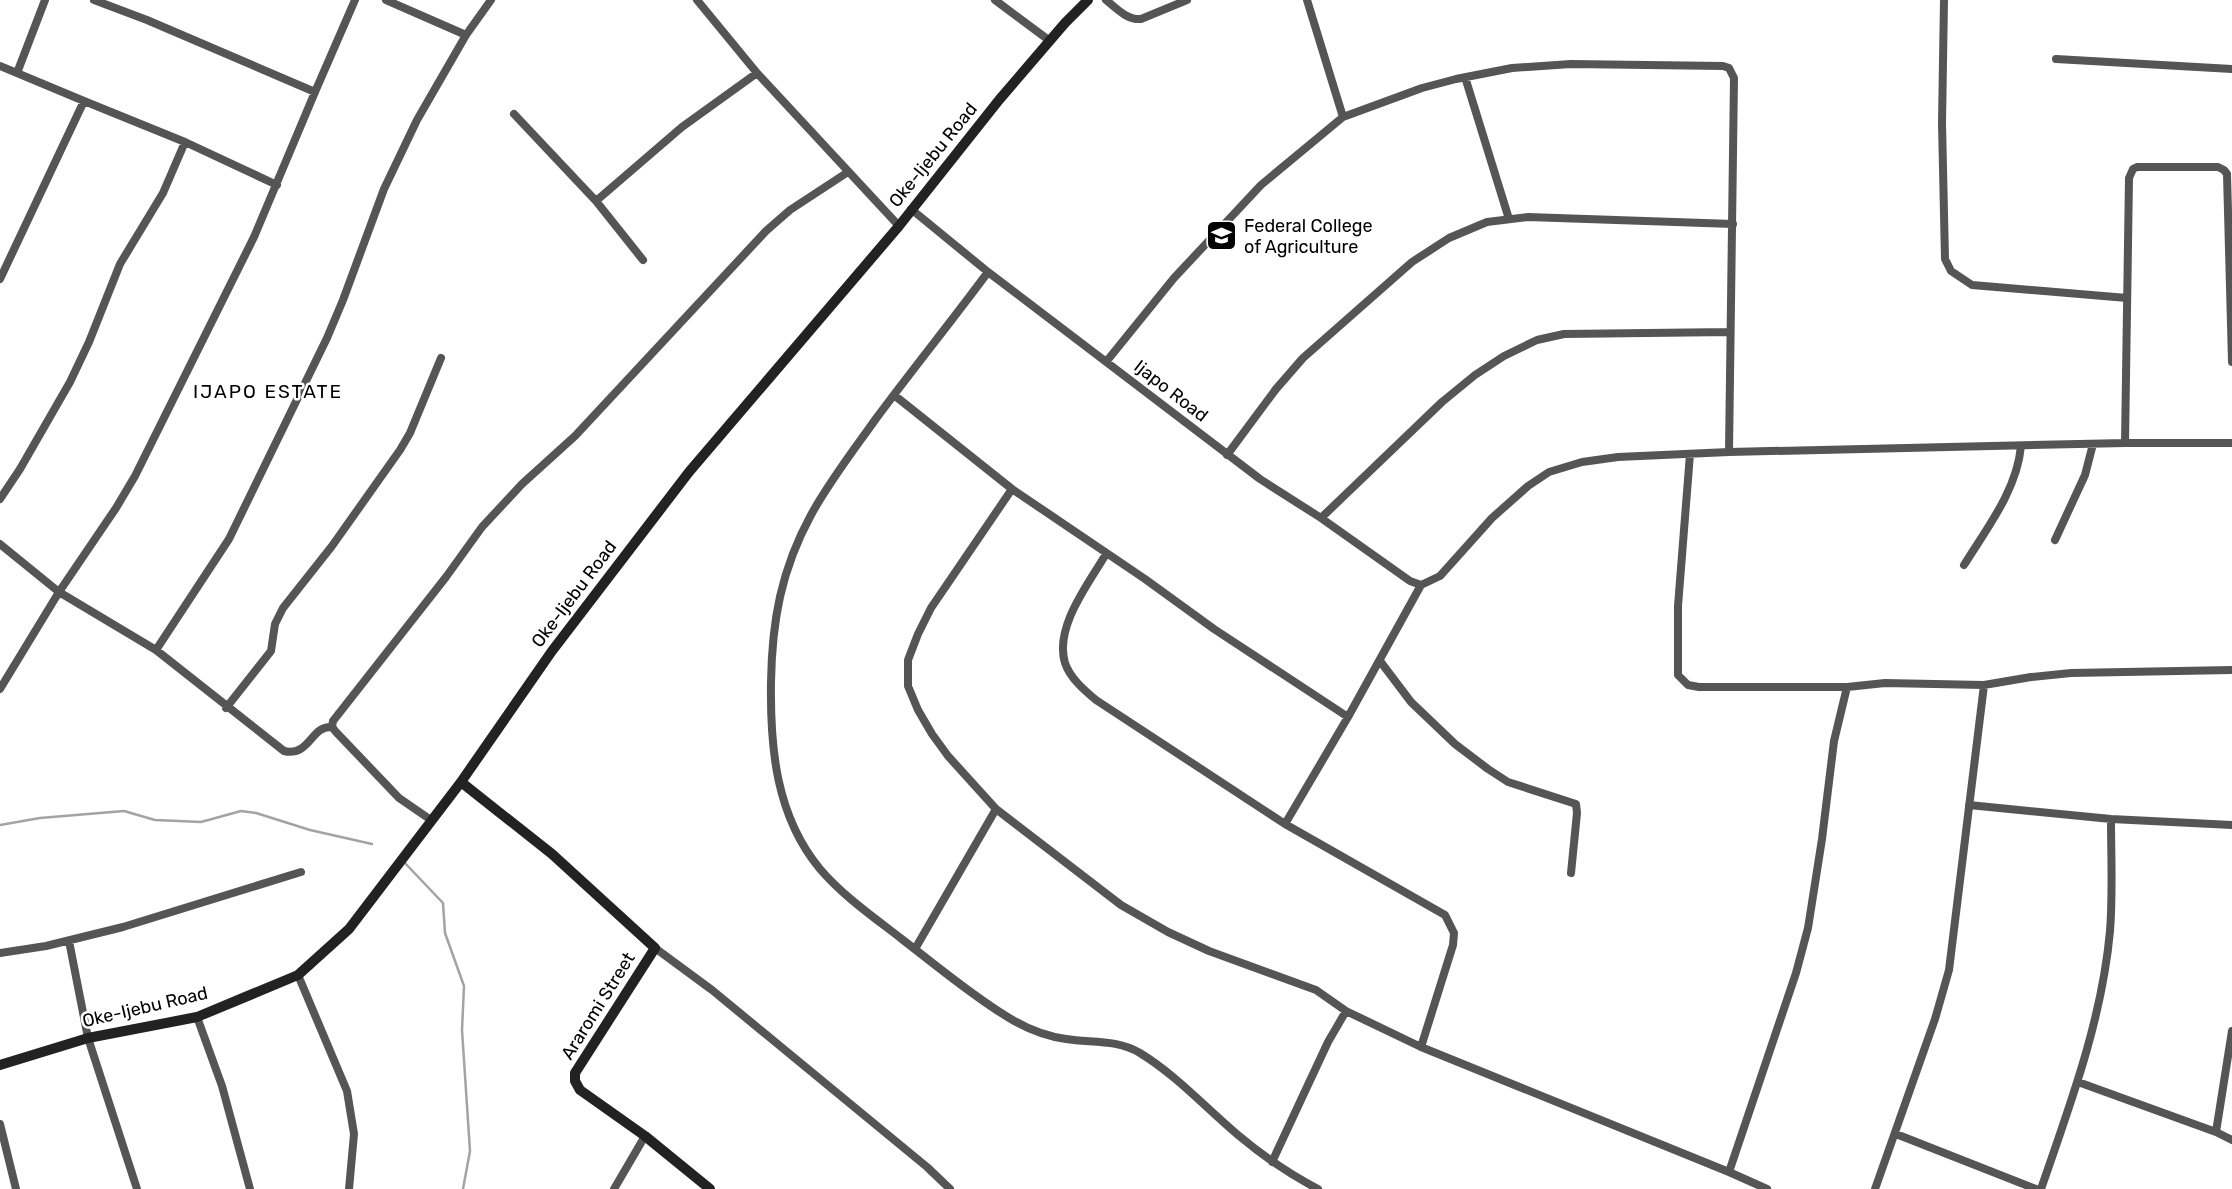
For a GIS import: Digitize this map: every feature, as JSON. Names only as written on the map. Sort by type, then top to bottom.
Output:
[{"type":"main road","name":"Oke-Ijebu Road","points":[[0,1065],[88,1038],[197,1017],[298,975],[349,929],[461,782],[552,651],[689,472],[899,226],[1050,41],[1088,0]]},
{"type":"main road","name":"Araromi Street","points":[[461,782],[552,854],[655,948],[575,1073],[575,1082],[580,1090],[645,1136],[710,1189]]},
{"type":"street","points":[[17,72],[45,0]]},
{"type":"street","points":[[94,0],[315,92]]},
{"type":"street","points":[[0,689],[135,476],[238,270],[355,0]]},
{"type":"street","points":[[386,0],[466,35]]},
{"type":"street","points":[[156,650],[229,539],[332,326],[384,189],[417,120],[466,35],[491,0]]},
{"type":"street","points":[[697,0],[757,73],[899,226]]},
{"type":"street","points":[[995,0],[1050,41]]},
{"type":"street","points":[[1106,0],[1128,17],[1135,19],[1142,19],[1186,0]]},
{"type":"street","points":[[1307,0],[1343,117]]},
{"type":"street","points":[[1944,0],[1942,123],[1945,259],[1951,271],[1972,285],[2127,298]]},
{"type":"street","points":[[2056,59],[2232,69]]},
{"type":"street","points":[[1106,362],[1174,278],[1261,185],[1343,117],[1422,88],[1512,68],[1571,64],[1723,66],[1729,68],[1734,78],[1728,452]]},
{"type":"street","points":[[0,66],[185,142],[276,185]]},
{"type":"street","points":[[596,201],[682,127],[757,73]]},
{"type":"street","points":[[1465,77],[1508,219]]},
{"type":"street","points":[[0,279],[84,101]]},
{"type":"street","points":[[514,114],[596,201],[643,260]]},
{"type":"street","points":[[0,499],[69,382],[120,264],[163,193],[185,142]]},
{"type":"street","points":[[2125,443],[2129,178],[2137,167],[2218,167],[2224,170],[2228,180],[2232,362]]},
{"type":"street","points":[[332,727],[333,721],[482,527],[522,484],[575,436],[766,230],[790,209],[848,172]]},
{"type":"street","name":"Ijapo Road","points":[[911,209],[988,272],[1260,480],[1321,518],[1410,581],[1421,585]]},
{"type":"street","points":[[1227,454],[1303,358],[1402,271],[1449,238],[1487,222],[1528,217],[1733,224]]},
{"type":"street","points":[[988,272],[845,461],[811,514],[795,548],[775,617],[771,717],[781,796],[803,845],[821,870],[844,893],[954,980],[1021,1025],[1043,1035],[1121,1044],[1138,1051],[1161,1067],[1272,1162],[1318,1189]]},
{"type":"street","points":[[1321,518],[1442,402],[1475,375],[1536,340],[1564,334],[1730,332]]},
{"type":"street","points":[[226,708],[271,651],[275,624],[283,608],[332,546],[400,450],[410,433],[441,358]]},
{"type":"street","points":[[894,395],[1012,489],[1214,629],[1348,717]]},
{"type":"street","points":[[1285,824],[1421,585],[1440,576],[1511,499],[1549,472],[1582,462],[1618,457],[1728,452],[2232,443]]},
{"type":"street","points":[[2055,540],[2085,475],[2092,444]]},
{"type":"street","points":[[1964,565],[1999,509],[2016,475],[2021,446]]},
{"type":"street","points":[[1690,454],[1678,606],[1678,675],[1688,685],[1984,685],[2071,673],[2232,670]]},
{"type":"street","points":[[1012,489],[931,608],[908,660],[908,686],[925,722],[948,756],[996,810],[1121,905],[1168,932],[1209,951],[1316,990],[1346,1011],[1422,1046],[1768,1189]]},
{"type":"street","points":[[0,544],[59,592],[156,650],[226,708],[284,751],[289,752],[305,746],[317,732],[326,726],[332,727],[394,793],[431,820]]},
{"type":"street","points":[[1107,554],[1077,601],[1066,628],[1063,647],[1066,664],[1079,685],[1096,700],[1285,824],[1445,915],[1451,922],[1454,933],[1453,945],[1422,1046]]},
{"type":"street","points":[[1380,661],[1411,702],[1455,744],[1488,769],[1508,782],[1576,804],[1571,873]]},
{"type":"street","points":[[1875,1189],[1935,1019],[1949,970],[1984,685]]},
{"type":"street","points":[[1729,1172],[1796,973],[1808,928],[1834,741],[1847,687]]},
{"type":"street","points":[[1969,806],[2111,819],[2232,825]]},
{"type":"street","points":[[915,949],[996,810]]},
{"type":"street","points":[[2041,1189],[2078,1082],[2093,1024],[2110,931],[2111,819]]},
{"type":"street","points":[[0,953],[69,941],[122,927],[301,872]]},
{"type":"street","points":[[69,941],[88,1038],[137,1189]]},
{"type":"street","points":[[655,948],[758,1028],[950,1189]]},
{"type":"street","points":[[298,975],[347,1091],[354,1134],[349,1189]]},
{"type":"street","points":[[1272,1162],[1328,1042],[1346,1011]]},
{"type":"street","points":[[197,1017],[222,1086],[250,1189]]},
{"type":"street","points":[[2216,1132],[2232,1031]]},
{"type":"street","points":[[2078,1082],[2232,1140]]},
{"type":"street","points":[[0,1124],[16,1189]]},
{"type":"street","points":[[1896,1134],[2036,1189]]},
{"type":"street","points":[[614,1189],[645,1136]]},
{"type":"waterway","points":[[0,825],[40,818],[124,811],[155,820],[201,822],[241,811],[372,844]]},
{"type":"waterway","points":[[404,862],[443,903],[445,933],[464,986],[462,1030],[470,1151],[463,1189]]},
{"type":"place","name":"Federal College of Agriculture","points":[[1221,236]]},
{"type":"district","name":"IJAPO ESTATE","points":[[268,391]]}]
